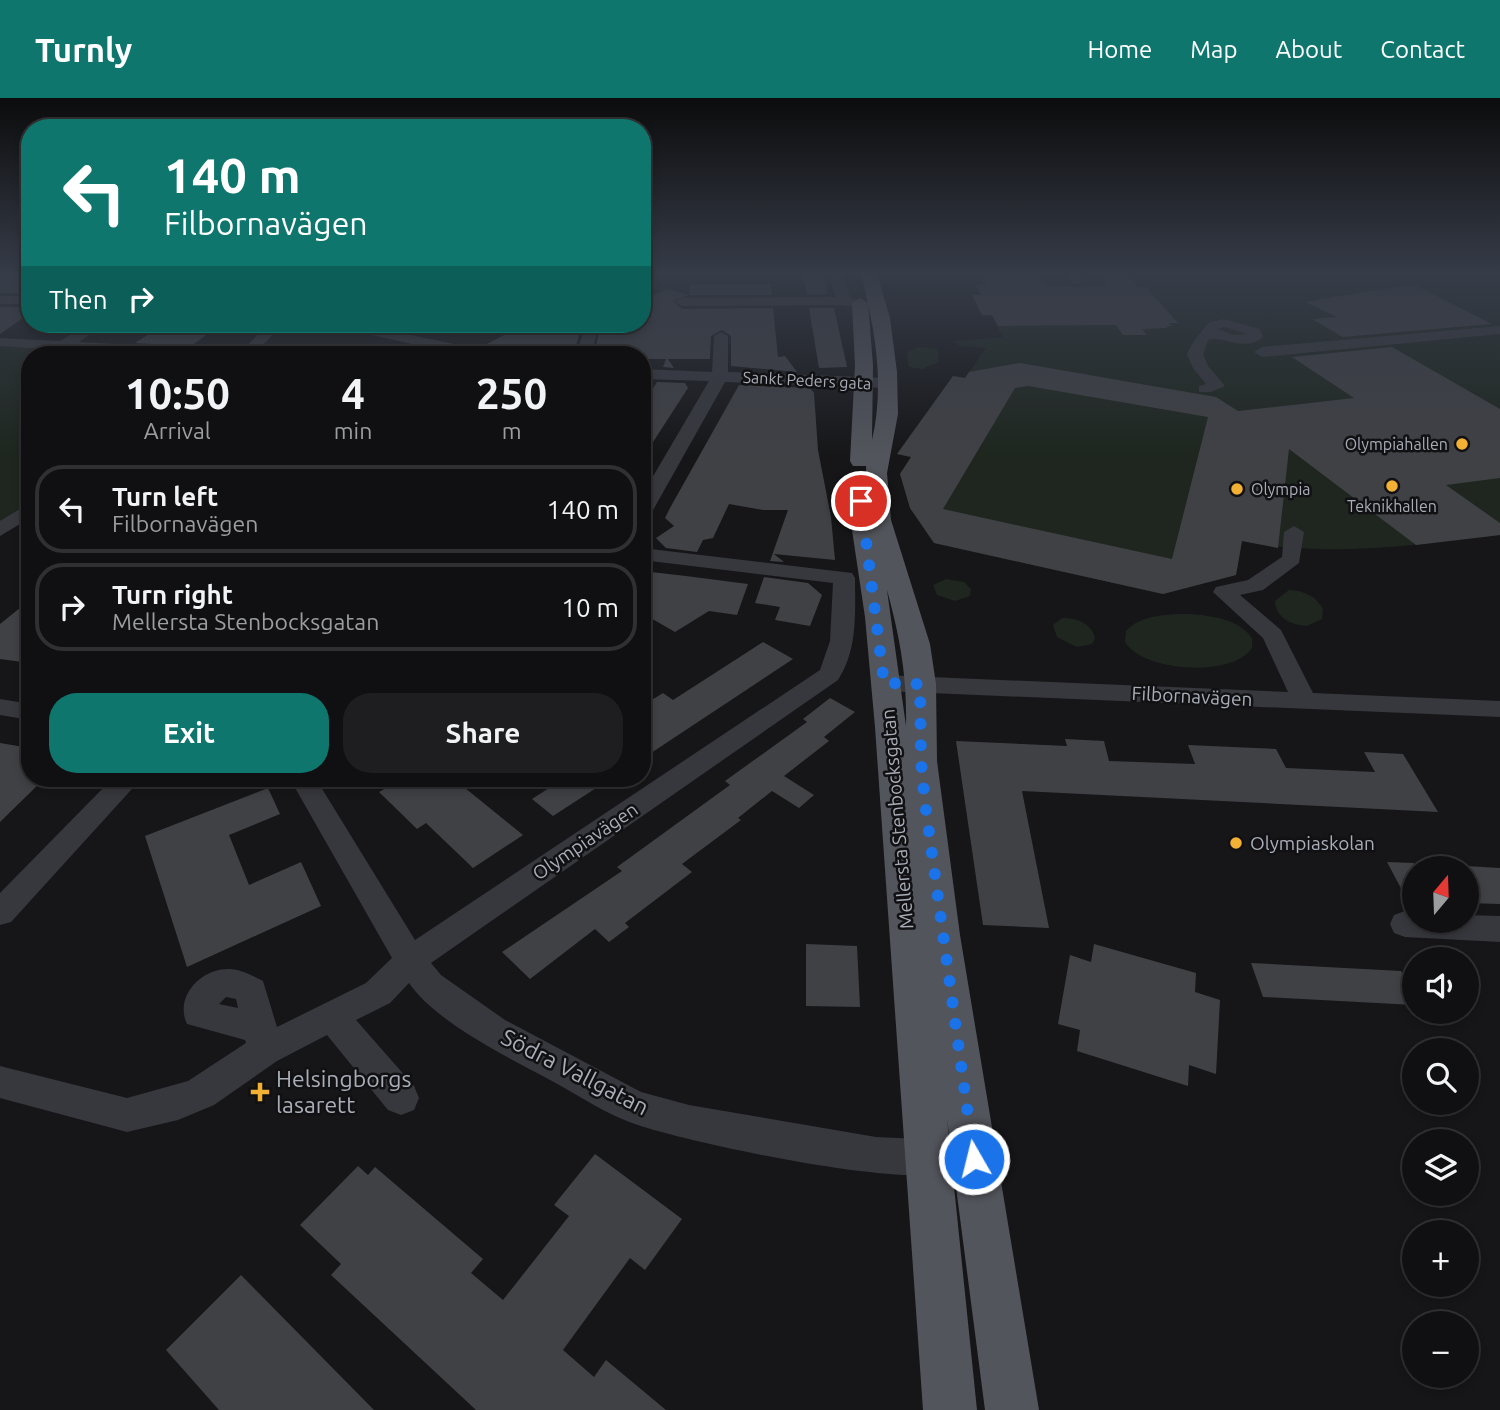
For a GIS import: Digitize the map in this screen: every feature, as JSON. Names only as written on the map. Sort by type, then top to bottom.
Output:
[{"type":"main road","name":"Mellersta Stenbocksgatan","points":[[857,335],[864,382],[861,501],[884,683],[906,896],[926,1157],[950,1410]]},
{"type":"main road","name":"Mellersta Stenbocksgatan","points":[[883,335],[888,407],[879,452],[876,496],[883,536],[916,644],[925,803],[1012,1410]]},
{"type":"street","points":[[65,344],[79,335]]},
{"type":"street","points":[[392,335],[441,346]]},
{"type":"street","points":[[1205,388],[1217,386],[1201,368],[1195,355],[1202,337],[1207,335]]},
{"type":"street","points":[[1262,352],[1443,335]]},
{"type":"street","points":[[651,496],[719,376],[720,336]]},
{"type":"street","points":[[0,342],[93,346]]},
{"type":"street","name":"Sankt Peders gata","points":[[651,374],[888,383]]},
{"type":"street","points":[[0,530],[21,515]]},
{"type":"street","points":[[1294,531],[1292,559],[1255,585],[1224,592],[1273,635],[1305,701]]},
{"type":"street","name":"Olympiavägen","points":[[0,1082],[127,1115],[178,1103],[201,1093],[263,1039],[335,1015],[378,993],[410,960],[830,675],[840,655],[844,578],[651,555]]},
{"type":"street","name":"Filbornavägen","points":[[884,683],[1500,709]]},
{"type":"street","points":[[0,707],[21,710]]},
{"type":"street","points":[[0,913],[13,883],[119,787]]},
{"type":"street","name":"Södra Vallgatan","points":[[308,787],[410,960],[429,985],[493,1031],[634,1107],[689,1123],[876,1155],[974,1159]]},
{"type":"street","points":[[1479,928],[1500,929]]},
{"type":"street","points":[[335,1015],[340,1026],[401,1098]]},
{"type":"shaded area","points":[[1500,335],[1500,535],[1404,546],[1338,549],[1306,549],[1242,541],[1236,575],[1163,594],[934,543],[910,508],[900,474],[911,457],[897,454],[953,376],[965,378],[986,348],[960,346],[954,341],[1003,337]]},
{"type":"shaded area","points":[[0,342],[68,346],[21,346],[21,515],[0,529]]},
{"type":"shaded area","points":[[918,347],[938,349],[938,362],[922,369],[909,367],[907,353]]},
{"type":"shaded area","points":[[946,579],[964,582],[971,589],[970,596],[955,601],[937,595],[933,585]]},
{"type":"shaded area","points":[[1289,590],[1313,597],[1323,609],[1322,619],[1307,626],[1295,624],[1281,616],[1275,601]]},
{"type":"shaded area","points":[[1191,614],[1216,617],[1240,627],[1252,638],[1252,648],[1242,658],[1226,664],[1188,667],[1150,660],[1135,652],[1125,642],[1126,631],[1140,621],[1156,616]]},
{"type":"shaded area","points":[[1062,618],[1078,620],[1087,625],[1095,638],[1092,644],[1077,647],[1057,637],[1053,625]]},
{"type":"building","points":[[147,335],[206,335],[191,346],[135,343]]},
{"type":"building","points":[[504,335],[579,335],[576,346],[485,345]]},
{"type":"building","points":[[598,335],[712,335],[710,359],[668,359],[674,368],[663,367],[666,359],[651,359],[651,346],[596,346]]},
{"type":"building","points":[[776,335],[778,357],[785,356],[797,372],[731,366],[731,336]]},
{"type":"building","points":[[814,335],[840,335],[847,367],[819,368]]},
{"type":"building","points":[[1392,347],[1500,409],[1500,478],[1446,485],[1500,523],[1500,535],[1416,545],[1289,449],[1278,548],[1242,541],[1236,575],[1163,594],[934,543],[910,508],[900,474],[911,457],[897,454],[953,376],[965,378],[969,372],[1020,363],[1216,397],[1238,411],[1354,398],[1292,357]],"holes":[[[1028,386],[1208,417],[1172,559],[943,509],[1015,388]]]},
{"type":"building","points":[[657,382],[685,383],[688,388],[651,445],[651,392]]},
{"type":"building","points":[[739,385],[810,388],[814,393],[818,450],[831,517],[835,560],[774,554],[784,562],[770,561],[788,510],[763,510],[729,504],[713,538],[703,540],[697,552],[666,548],[656,538],[674,526],[665,518]]},
{"type":"building","points":[[651,572],[748,584],[737,615],[709,611],[675,632],[651,618]]},
{"type":"building","points":[[764,577],[808,583],[822,595],[810,626],[775,620],[780,607],[755,603]]},
{"type":"building","points":[[21,607],[21,662],[0,659],[0,624]]},
{"type":"building","points":[[763,642],[793,659],[651,753],[651,700],[663,693],[673,700]]},
{"type":"building","points":[[830,698],[855,712],[824,737],[829,741],[784,776],[814,795],[799,808],[772,791],[738,818],[741,820],[682,864],[692,872],[625,923],[629,927],[609,942],[595,929],[530,979],[502,952],[622,871],[617,867],[730,785],[725,781],[807,722],[803,719]]},
{"type":"building","points":[[1065,739],[1104,741],[1109,761],[1195,764],[1188,745],[1276,749],[1286,768],[1375,772],[1364,752],[1403,754],[1438,812],[1022,791],[1049,928],[983,925],[956,741],[1067,746]]},
{"type":"building","points":[[0,743],[21,746],[21,787],[36,787],[0,822]]},
{"type":"building","points":[[388,787],[464,787],[523,835],[473,868],[426,823],[417,829],[379,792]]},
{"type":"building","points":[[551,787],[598,787],[553,816],[532,799]]},
{"type":"building","points":[[268,788],[280,814],[229,835],[249,885],[301,862],[321,906],[187,967],[145,836]]},
{"type":"building","points":[[1387,862],[1402,863],[1402,890]]},
{"type":"building","points":[[1479,867],[1500,868],[1500,904],[1479,903]]},
{"type":"building","points":[[806,944],[857,946],[860,1007],[806,1006]]},
{"type":"building","points":[[1094,944],[1196,973],[1195,992],[1220,1000],[1216,1074],[1189,1065],[1188,1086],[1077,1051],[1080,1030],[1058,1024],[1070,955],[1091,962]]},
{"type":"building","points":[[1251,963],[1402,973],[1402,1004],[1263,997]]},
{"type":"building","points":[[595,1154],[682,1219],[645,1270],[630,1258],[563,1350],[594,1377],[606,1360],[666,1410],[476,1410],[331,1275],[341,1264],[300,1225],[358,1166],[368,1175],[375,1167],[483,1259],[471,1273],[503,1300],[569,1216],[554,1205]]},
{"type":"building","points":[[241,1275],[374,1410],[219,1410],[166,1350]]},
{"type":"place","name":"Olympiahallen","points":[[1462,444]]},
{"type":"place","name":"Teknikhallen","points":[[1392,486]]},
{"type":"place","name":"Olympia","points":[[1237,489]]},
{"type":"place","name":"Olympiaskolan","points":[[1236,843]]},
{"type":"place","name":"Helsingborgs lasarett","points":[[260,1092]]},
{"type":"route","points":[[861,501],[875,593],[884,683],[920,684],[921,761],[925,803],[941,935],[974,1159]]}]
